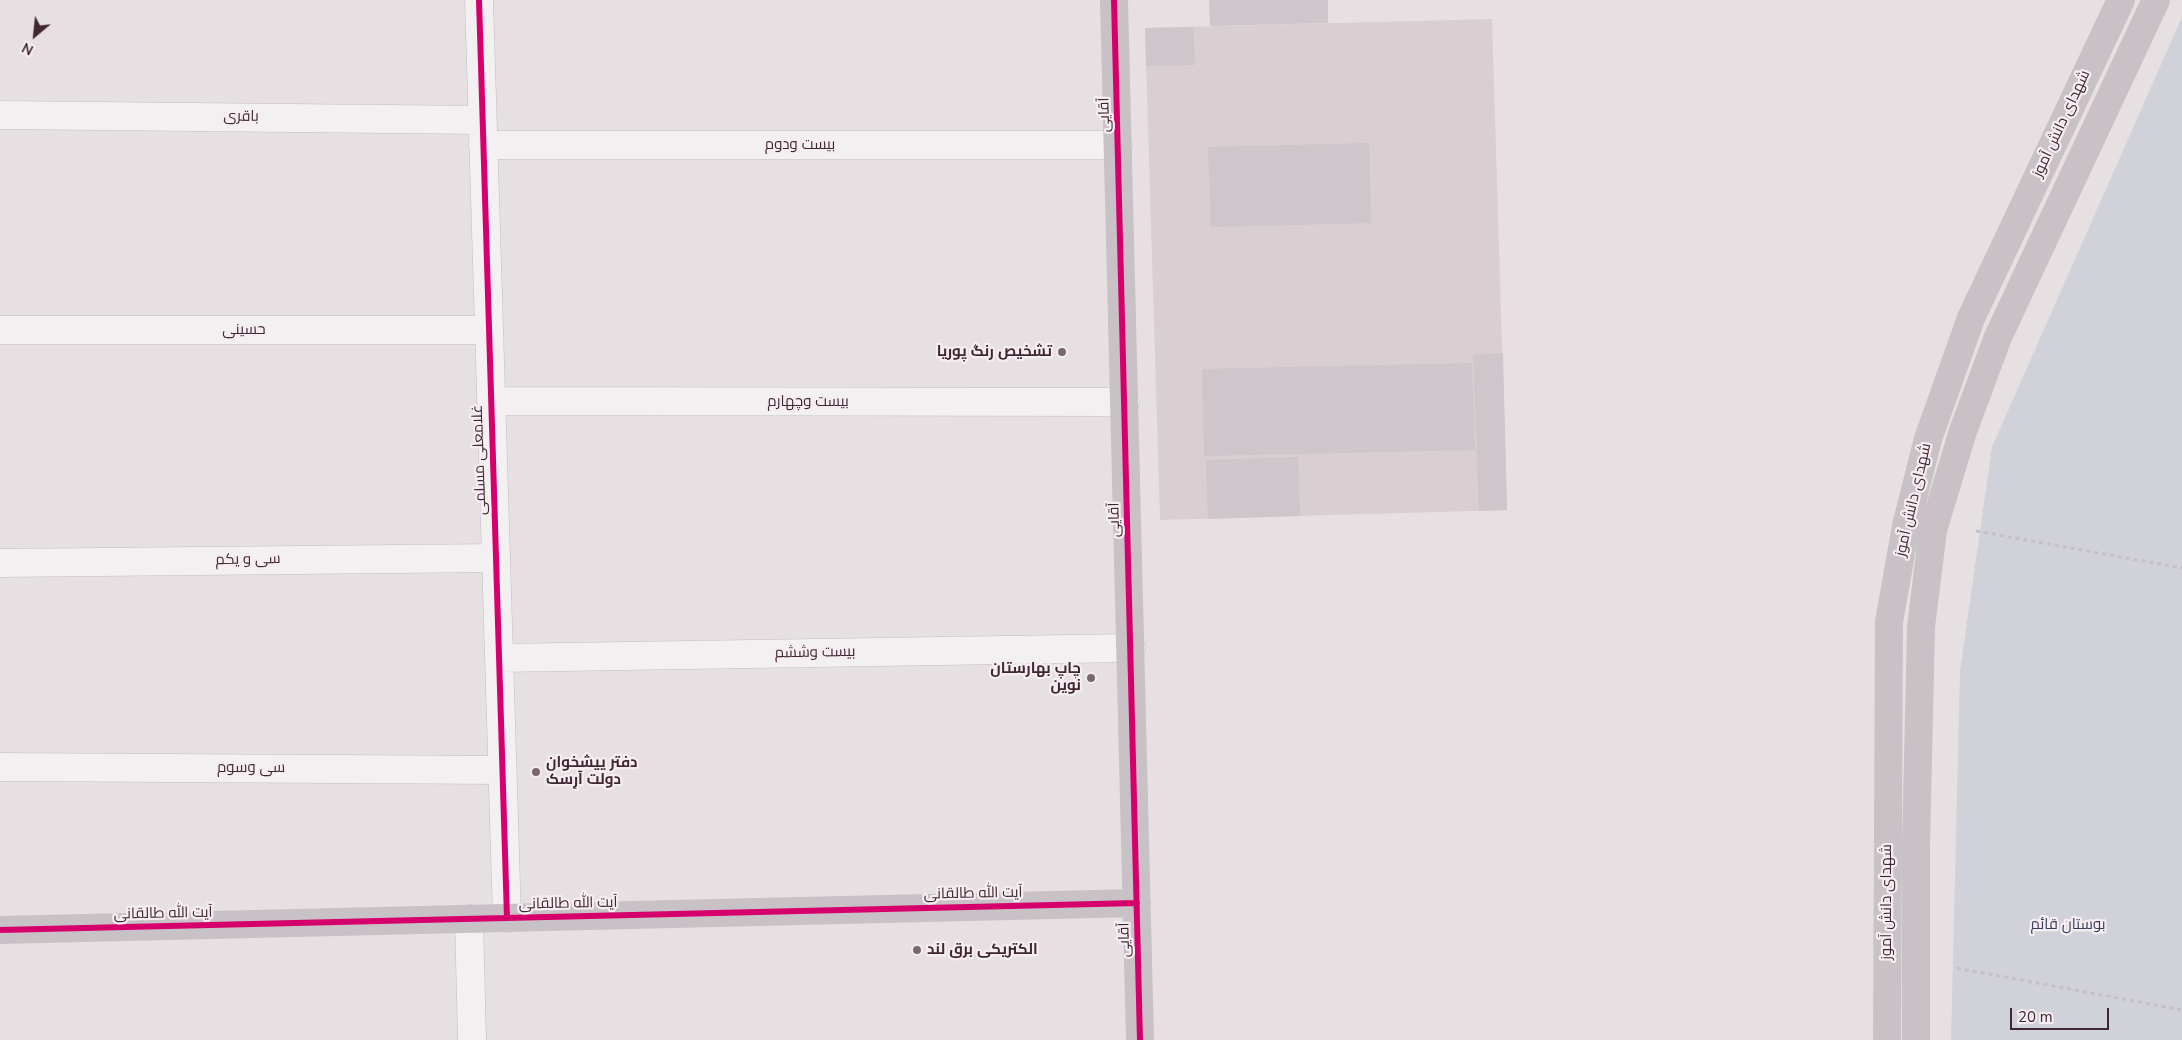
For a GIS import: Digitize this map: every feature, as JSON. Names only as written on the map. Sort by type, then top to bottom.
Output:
[{"type":"street","name":"غلامعلی مسلمی","points":[[479,0],[507,918]]},
{"type":"street","name":"آقایی","points":[[1114,0],[1140,1040]]},
{"type":"street","name":"شهدای دانش آموز","points":[[1887,1040],[1889,622],[1906,526],[1928,439],[1971,318],[2121,0]]},
{"type":"street","points":[[1916,1040],[1916,845],[1921,627],[1933,530],[1962,431],[1998,337],[2156,0]]},
{"type":"street","name":"باقری","points":[[0,115],[483,132]]},
{"type":"street","name":"بیست ودوم","points":[[483,132],[1118,145]]},
{"type":"street","name":"حسینی","points":[[0,330],[489,330]]},
{"type":"street","name":"بیست وچهارم","points":[[491,401],[1125,402]]},
{"type":"street","name":"سی و یکم","points":[[0,563],[496,558]]},
{"type":"street","name":"بیست وششم","points":[[499,658],[1131,648]]},
{"type":"street","name":"سی وسوم","points":[[0,767],[502,770]]},
{"type":"street","name":"آیت الله طالقانی","points":[[0,930],[1137,903]]},
{"type":"street","points":[[469,919],[472,1040]]},
{"type":"path","points":[[1976,532],[2182,568]]},
{"type":"path","points":[[1957,968],[2182,1010]]},
{"type":"shaded area","points":[[1492,19],[1507,510],[1160,520],[1145,28]]},
{"type":"green space","name":"بوستان قائم","points":[[2182,17],[2182,1040],[1951,1040],[1960,671],[1992,447]]},
{"type":"building","points":[[1209,0],[1328,0],[1328,23],[1210,26]]},
{"type":"building","points":[[1193,27],[1195,65],[1146,66],[1145,28]]},
{"type":"building","points":[[1369,143],[1371,223],[1211,227],[1208,147]]},
{"type":"building","points":[[1503,353],[1507,510],[1479,511],[1473,355]]},
{"type":"building","points":[[1472,363],[1475,450],[1204,456],[1202,369]]},
{"type":"building","points":[[1298,457],[1300,516],[1208,519],[1206,460]]},
{"type":"cycle path","points":[[479,0],[507,918]]},
{"type":"cycle path","points":[[1114,0],[1140,1040]]},
{"type":"cycle path","points":[[0,930],[1137,903]]},
{"type":"place","name":"تشخیص رنگ پوریا","points":[[1062,352]]},
{"type":"place","name":"چاپ بهارستان نوين","points":[[1091,678]]},
{"type":"place","name":"دفتر پیشخوان دولت آرِسک","points":[[536,772]]},
{"type":"place","name":"الکتریکی برق لند","points":[[917,950]]}]
